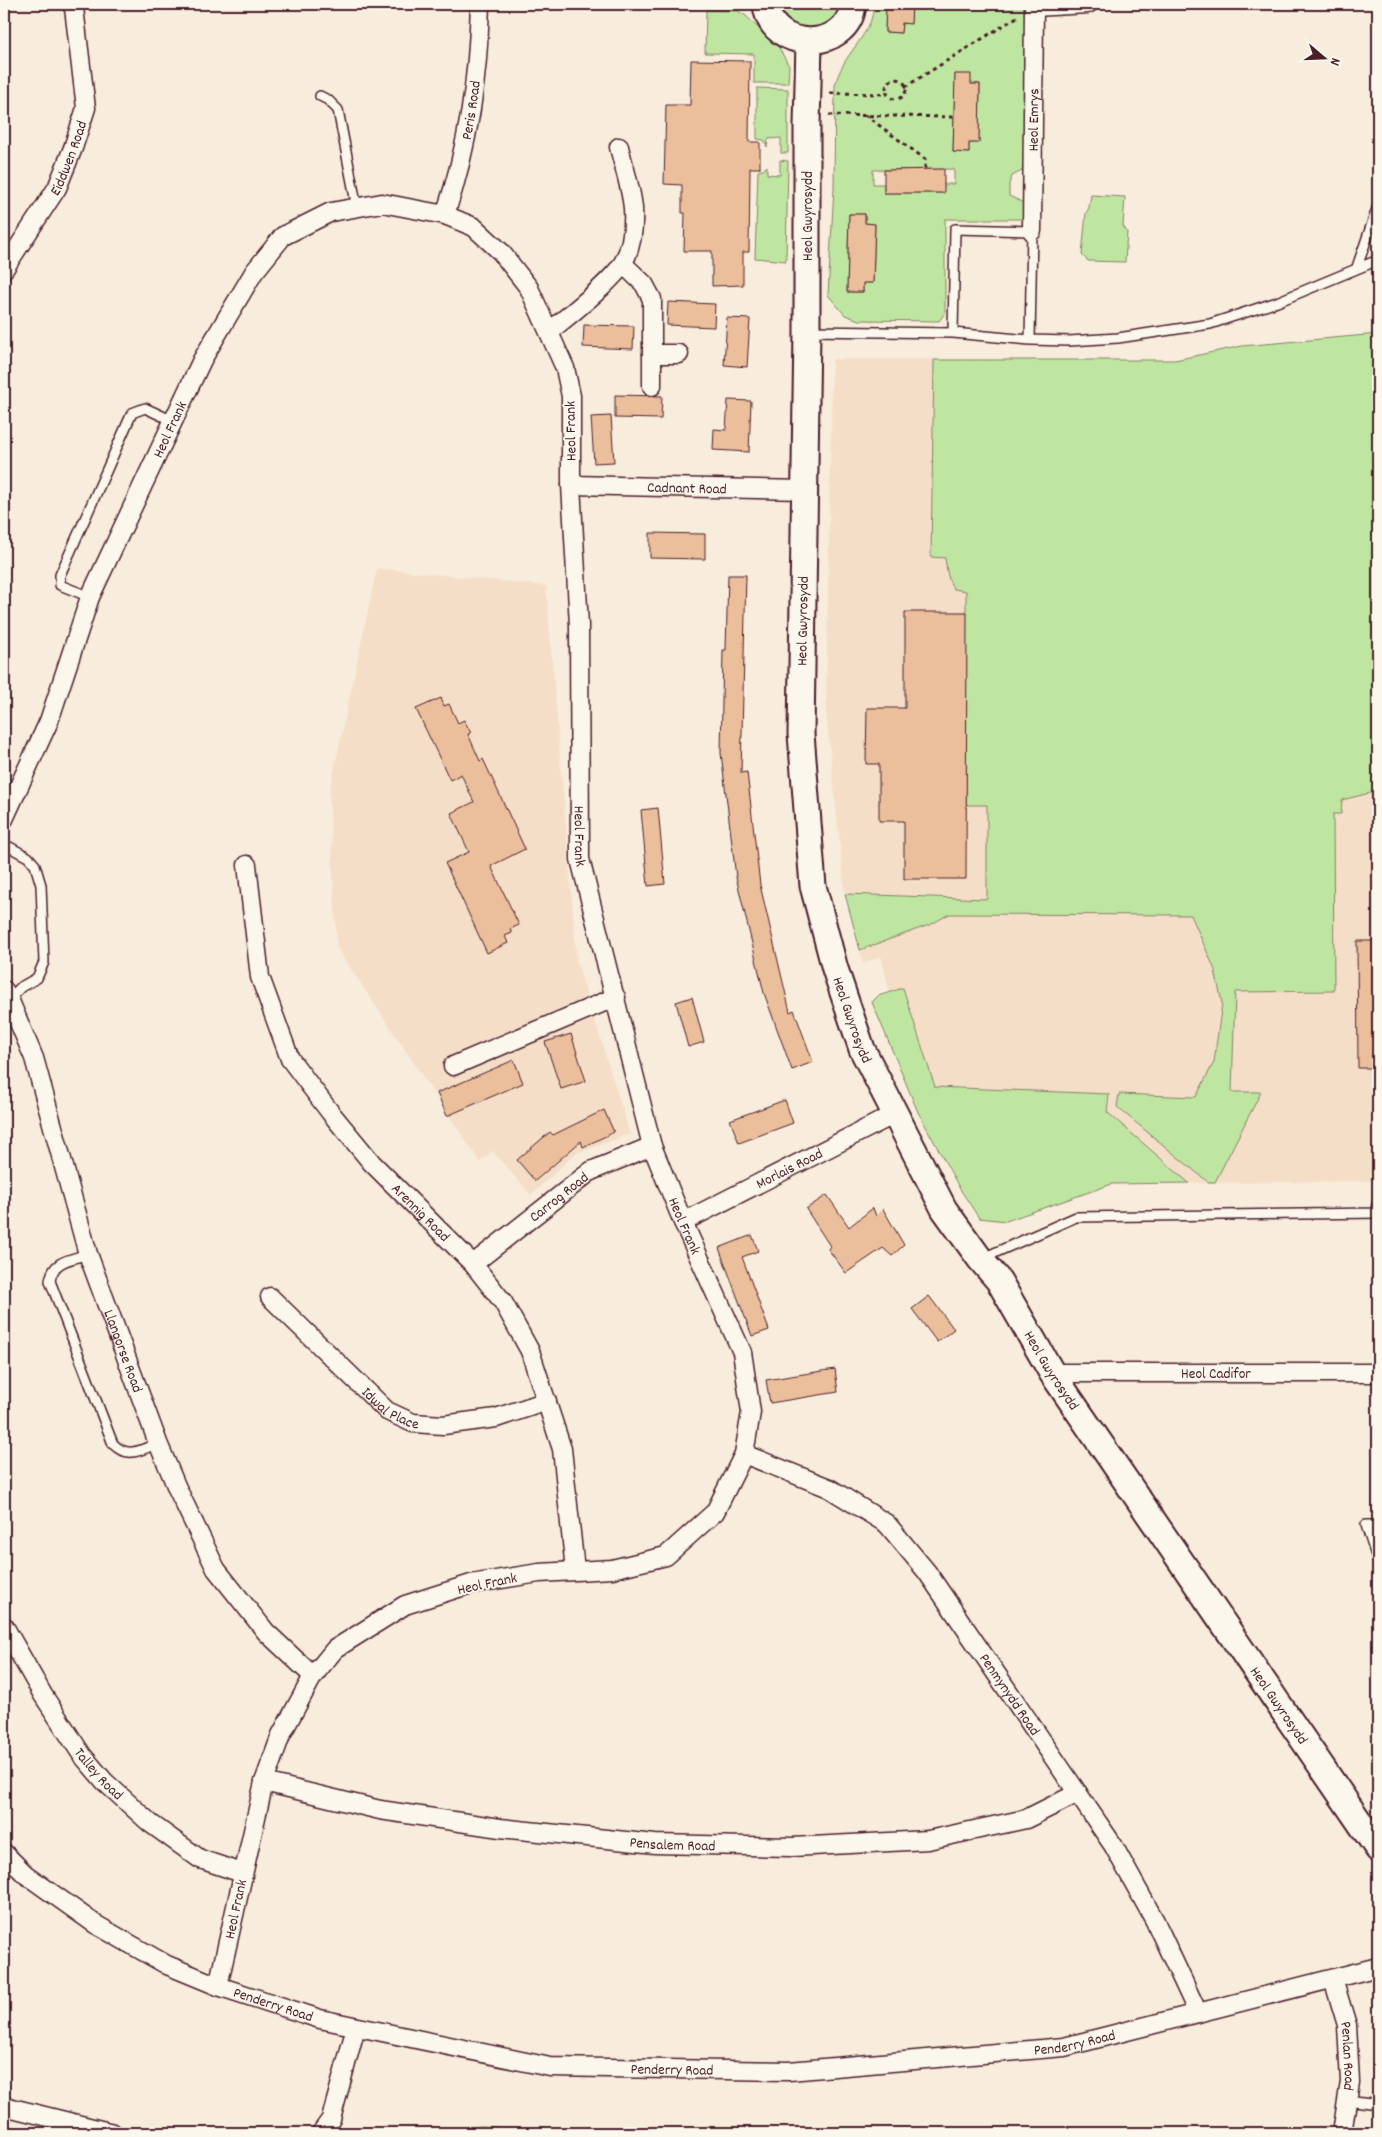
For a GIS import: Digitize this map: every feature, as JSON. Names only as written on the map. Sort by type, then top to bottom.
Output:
[{"type":"street","name":"Eiddwen Road","points":[[4,269],[57,188],[86,108],[74,8],[71,4]]},
{"type":"street","name":"Peris Road","points":[[445,215],[460,171],[470,118],[479,52],[480,4]]},
{"type":"street","points":[[766,4],[772,21],[782,32],[795,39],[810,42],[824,40],[837,33],[847,22],[853,4]]},
{"type":"street","points":[[1034,8],[1088,4]]},
{"type":"street","name":"Heol Emrys","points":[[1032,231],[1034,8]]},
{"type":"street","name":"Heol Gwyrosydd","points":[[810,42],[807,126],[807,331],[801,734],[813,886],[835,969],[862,1049],[944,1209],[980,1259],[999,1281],[1052,1373],[1378,1849]]},
{"type":"street","points":[[550,331],[611,278],[623,264],[633,230],[633,206],[619,148]]},
{"type":"street","name":"Heol Frank","points":[[4,819],[48,721],[90,597],[202,360],[254,272],[284,236],[331,212],[382,203],[445,215],[474,227],[501,252],[529,288],[550,331],[565,368],[570,396],[571,485],[579,625],[580,859],[652,1146],[683,1222],[742,1352],[752,1412],[744,1454],[715,1512],[666,1556],[612,1570],[575,1570],[539,1573],[471,1584],[405,1605],[335,1649],[313,1676],[281,1735],[264,1782],[218,1986]]},
{"type":"street","points":[[623,264],[644,284],[652,299],[652,386]]},
{"type":"street","points":[[652,354],[679,354]]},
{"type":"street","name":"Cadnant Road","points":[[571,485],[804,490]]},
{"type":"street","name":"Arennig Road","points":[[247,865],[260,977],[290,1059],[372,1163],[473,1264],[503,1302],[530,1351],[562,1450],[575,1570]]},
{"type":"street","name":"Llangorse Road","points":[[7,994],[34,1058],[88,1254],[158,1443],[216,1569],[266,1632],[313,1676]]},
{"type":"street","points":[[453,1066],[616,998]]},
{"type":"street","name":"Morlais Road","points":[[683,1222],[895,1114]]},
{"type":"street","name":"Carrog Road","points":[[473,1264],[591,1170],[652,1146]]},
{"type":"street","name":"Idwal Place","points":[[270,1296],[387,1411],[413,1423],[443,1425],[496,1418],[547,1401]]},
{"type":"street","name":"Heol Cadifor","points":[[1052,1373],[1378,1372]]},
{"type":"street","name":"Penmynydd Road","points":[[744,1454],[829,1488],[887,1524],[927,1572],[1113,1845],[1155,1921],[1198,2013]]},
{"type":"street","name":"Talley Road","points":[[4,1626],[43,1695],[82,1754],[105,1782],[150,1823],[200,1859],[242,1873]]},
{"type":"street","name":"Pensalem Road","points":[[264,1782],[380,1810],[500,1828],[655,1844],[792,1847],[928,1840],[1026,1819],[1078,1793]]},
{"type":"street","name":"Penderry Road","points":[[4,1853],[25,1874],[95,1924],[167,1965],[218,1986],[320,2019],[550,2067],[789,2071],[1064,2047],[1378,1967]]},
{"type":"street","name":"Penlan Road","points":[[1333,1978],[1347,2025],[1350,2082],[1342,2133]]},
{"type":"street","points":[[321,2133],[331,2120],[356,2027]]},
{"type":"street","points":[[4,2106],[113,2133]]},
{"type":"lane","points":[[320,96],[328,100],[338,110],[357,208]]},
{"type":"lane","points":[[1357,267],[1378,206]]},
{"type":"lane","points":[[952,333],[955,229],[1032,231],[1030,340]]},
{"type":"lane","points":[[807,331],[952,333],[1030,340],[1118,338],[1210,324],[1277,302],[1357,267],[1378,260]]},
{"type":"lane","points":[[90,597],[60,585],[60,575],[132,413],[145,408],[173,421]]},
{"type":"lane","points":[[4,844],[28,857],[35,865],[41,885],[44,962],[37,978],[7,994]]},
{"type":"lane","points":[[980,1259],[1076,1217],[1376,1213],[1378,1201]]},
{"type":"lane","points":[[88,1254],[57,1264],[51,1271],[50,1281],[113,1444],[120,1452],[132,1453],[158,1443]]},
{"type":"lane","points":[[1378,1525],[1366,1525],[1378,1562]]},
{"type":"lane","points":[[1347,2100],[1378,2104]]},
{"type":"path","points":[[905,87],[1034,8]]},
{"type":"path","points":[[829,93],[887,94],[892,98],[899,98],[904,94],[905,87],[900,80],[891,80],[886,84],[887,94]]},
{"type":"path","points":[[828,115],[954,117]]},
{"type":"path","points":[[865,115],[925,159],[925,170]]},
{"type":"shaded area","points":[[1378,334],[1378,1181],[1112,1184],[1006,1221],[991,1220],[918,1112],[872,1002],[878,996],[890,993],[881,956],[863,963],[845,894],[826,712],[832,359],[1175,360],[1242,346]]},
{"type":"shaded area","points":[[377,568],[546,586],[577,963],[630,1134],[575,1154],[531,1195],[492,1151],[480,1162],[337,948],[329,794]]},
{"type":"green space","points":[[779,4],[843,4],[836,20],[817,30],[796,27],[787,20]]},
{"type":"green space","points":[[875,4],[886,4],[885,32],[901,33],[902,23],[911,23],[912,4],[1029,4],[1025,161],[1022,171],[1012,176],[1009,184],[1009,196],[1024,203],[1025,219],[945,219],[945,313],[939,321],[859,320],[845,315],[828,295],[834,188],[835,85],[841,68],[869,24]],"holes":[[[955,74],[971,83],[980,84],[979,143],[969,143],[969,153],[953,152]],[[954,169],[954,184],[944,184],[943,193],[884,193],[884,184],[873,184],[873,170]],[[849,214],[865,214],[865,223],[875,224],[873,283],[863,283],[863,292],[847,292]]]},
{"type":"green space","points":[[706,10],[738,11],[745,15],[779,48],[789,66],[788,83],[754,83],[754,54],[705,53]]},
{"type":"green space","points":[[757,88],[788,89],[788,153],[781,153],[781,138],[768,139],[767,147],[764,140],[757,139]]},
{"type":"green space","points":[[780,160],[788,161],[786,261],[755,258],[758,171],[763,170],[767,166],[767,174],[780,175]]},
{"type":"green space","points":[[1091,195],[1125,197],[1123,226],[1127,232],[1125,262],[1088,261],[1082,255],[1086,213],[1089,208]]},
{"type":"green space","points":[[1378,334],[1378,791],[1342,800],[1341,814],[1333,814],[1334,991],[1235,992],[1232,1092],[1261,1092],[1215,1182],[1208,1182],[1117,1107],[1119,1094],[1196,1097],[1214,1062],[1222,1003],[1215,970],[1191,915],[949,914],[932,924],[860,950],[845,894],[987,899],[987,805],[966,805],[966,591],[954,589],[952,586],[945,558],[931,557],[934,360],[1175,360],[1242,346]]},
{"type":"green space","points":[[903,988],[935,1087],[1109,1094],[1107,1112],[1189,1183],[1112,1184],[1006,1221],[979,1218],[960,1189],[918,1112],[872,1002],[878,996]]},
{"type":"green space","points":[[481,2126],[573,2133],[451,2133]]},
{"type":"building","points":[[886,4],[912,4],[911,24],[902,23],[901,33],[885,32]]},
{"type":"building","points":[[691,60],[750,61],[749,142],[760,142],[760,168],[750,168],[749,252],[743,252],[743,285],[712,286],[712,251],[684,251],[685,213],[682,213],[682,185],[664,184],[666,105],[690,105]]},
{"type":"building","points":[[955,74],[971,74],[971,84],[980,84],[979,143],[969,143],[969,153],[953,152]]},
{"type":"building","points":[[944,169],[944,193],[884,193],[884,170]]},
{"type":"building","points":[[849,214],[865,214],[865,223],[875,224],[873,283],[863,283],[863,292],[847,292]]},
{"type":"building","points":[[668,302],[715,304],[714,327],[667,325]]},
{"type":"building","points":[[727,318],[750,319],[747,367],[724,365]]},
{"type":"building","points":[[584,325],[634,326],[633,349],[583,347]]},
{"type":"building","points":[[615,395],[662,396],[661,419],[615,418]]},
{"type":"building","points":[[728,400],[751,401],[749,452],[713,450],[714,429],[726,430]]},
{"type":"building","points":[[611,416],[614,462],[594,463],[591,417]]},
{"type":"building","points":[[650,533],[705,534],[705,559],[650,558]]},
{"type":"building","points":[[728,575],[746,575],[741,773],[747,772],[760,885],[790,1012],[794,1010],[813,1062],[792,1070],[764,993],[736,877],[721,753],[723,650],[726,650]]},
{"type":"building","points":[[905,612],[967,612],[966,879],[904,879],[904,821],[879,821],[879,764],[866,764],[867,708],[905,708]]},
{"type":"building","points":[[441,698],[444,706],[449,704],[458,723],[464,720],[471,733],[468,734],[480,761],[483,759],[525,849],[491,866],[519,925],[510,929],[512,933],[505,936],[508,943],[487,953],[445,863],[469,852],[451,813],[474,802],[461,774],[450,780],[416,709]]},
{"type":"building","points":[[658,808],[665,884],[648,886],[641,810]]},
{"type":"building","points":[[1357,941],[1378,941],[1378,1068],[1358,1068]]},
{"type":"building","points":[[692,997],[704,1042],[688,1047],[676,1002]]},
{"type":"building","points":[[571,1034],[586,1081],[561,1089],[545,1042]]},
{"type":"building","points":[[514,1060],[523,1083],[447,1116],[437,1093]]},
{"type":"building","points":[[785,1100],[793,1123],[739,1143],[730,1120]]},
{"type":"building","points":[[604,1110],[614,1132],[583,1147],[581,1141],[535,1181],[517,1160],[550,1132],[553,1135]]},
{"type":"building","points":[[827,1195],[849,1227],[873,1208],[876,1216],[883,1209],[904,1245],[892,1256],[883,1248],[846,1273],[828,1249],[830,1246],[806,1209]]},
{"type":"building","points":[[752,1235],[758,1251],[742,1257],[769,1330],[752,1336],[719,1248]]},
{"type":"building","points":[[929,1296],[954,1329],[937,1342],[912,1309]]},
{"type":"building","points":[[835,1369],[838,1392],[770,1403],[766,1380]]}]
